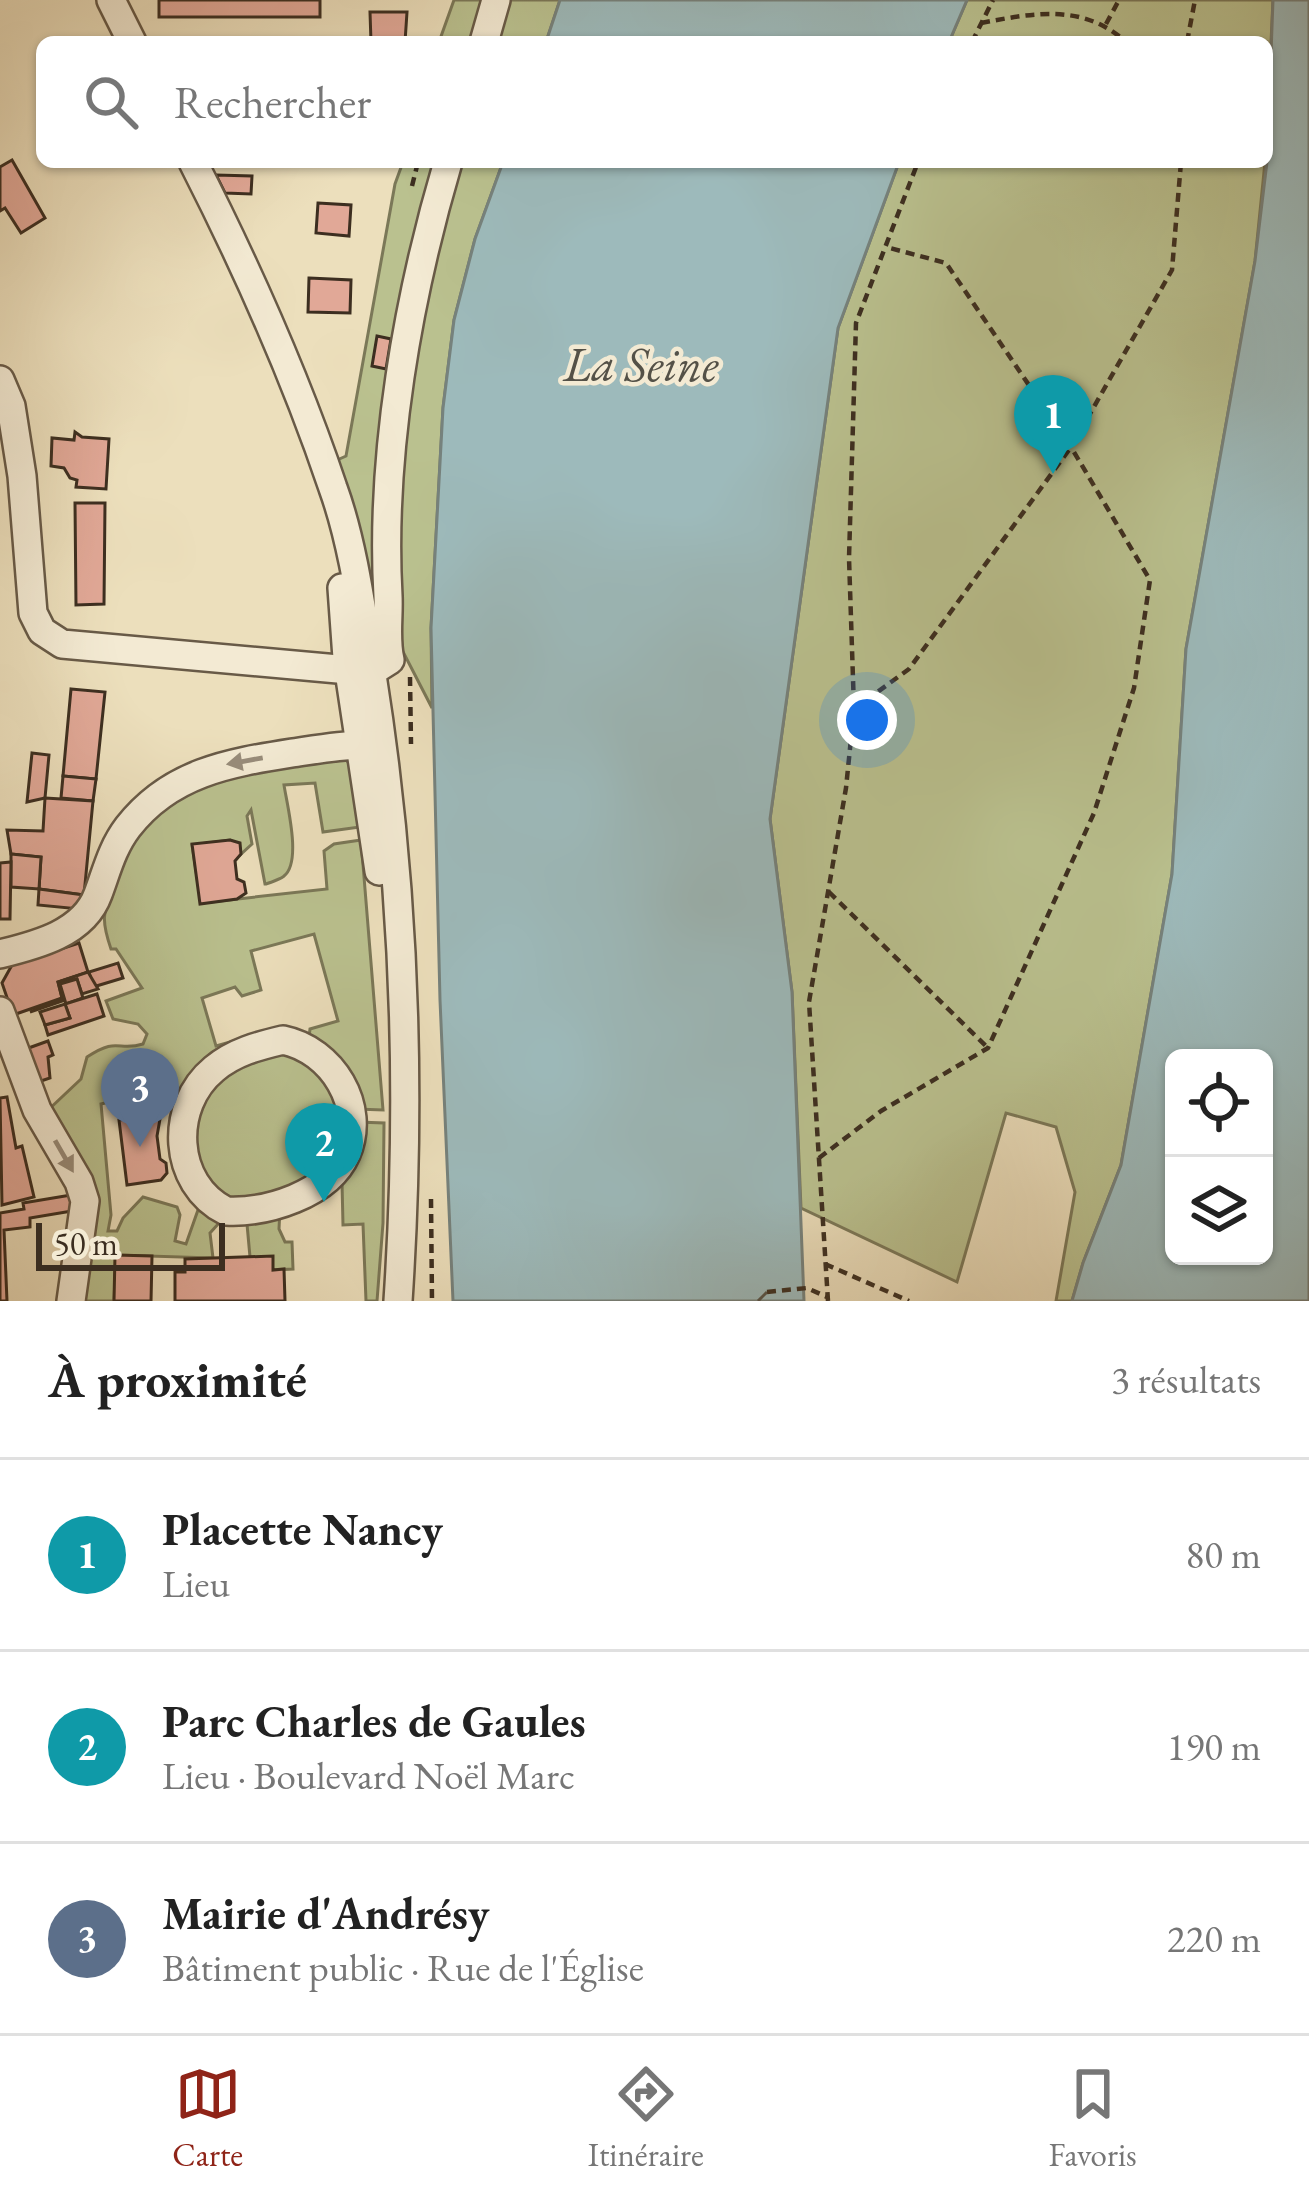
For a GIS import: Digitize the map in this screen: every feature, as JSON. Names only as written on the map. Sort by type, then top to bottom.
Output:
[{"type":"street","points":[[111,0],[129,36]]},
{"type":"street","points":[[486,36],[496,0]]},
{"type":"street","points":[[196,168],[283,352],[374,607]]},
{"type":"street","points":[[398,1301],[404,1216],[402,1066],[372,745],[374,607],[393,438],[427,238],[446,168]]},
{"type":"street","points":[[0,380],[11,406],[22,476],[33,613],[50,638],[62,644],[374,661]]},
{"type":"street","points":[[323,463],[374,661]]},
{"type":"street","points":[[0,954],[82,921],[92,908],[113,848],[147,805],[172,786],[217,766],[372,745]]},
{"type":"street","points":[[0,1012],[37,1110],[85,1201],[71,1301]]},
{"type":"street","points":[[283,1040],[315,1054],[340,1079],[351,1113],[347,1153],[338,1168],[280,1204],[226,1211],[202,1193],[187,1171],[182,1138],[193,1094],[212,1070],[259,1046],[283,1040]]},
{"type":"path","points":[[975,36],[993,0]]},
{"type":"path","points":[[1106,24],[1119,0]]},
{"type":"path","points":[[1188,36],[1195,0]]},
{"type":"path","points":[[982,23],[1044,11],[1106,24],[1119,36]]},
{"type":"path","points":[[827,1299],[809,1001],[846,788],[854,709],[849,558],[856,323],[916,168]]},
{"type":"path","points":[[854,709],[909,669],[1071,447],[1172,270],[1181,168]]},
{"type":"path","points":[[819,1158],[881,1111],[988,1048],[1094,813],[1134,688],[1150,580],[1071,447],[946,263],[886,247]]},
{"type":"path","points":[[829,892],[988,1048]]},
{"type":"path","points":[[825,1264],[909,1301]]},
{"type":"path","points":[[766,1292],[807,1288],[827,1299]]},
{"type":"green space","points":[[454,0],[560,0],[548,36],[441,36]]},
{"type":"green space","points":[[967,0],[1273,0],[1271,36],[952,36]]},
{"type":"green space","points":[[401,168],[501,168],[475,239],[454,320],[443,408],[431,628],[432,708],[365,578],[335,461],[346,456]]},
{"type":"green space","points":[[897,168],[1264,168],[1255,261],[1186,649],[1172,874],[1121,1165],[1072,1301],[1056,1301],[1075,1192],[1056,1127],[1006,1113],[957,1282],[801,1208],[792,992],[770,819],[838,328]]},
{"type":"green space","points":[[343,757],[351,765],[360,827],[323,832],[315,783],[284,785],[293,846],[283,877],[265,884],[251,810],[247,816],[252,844],[241,854],[239,844],[230,840],[192,845],[201,903],[327,889],[324,851],[334,844],[361,840],[383,1110],[356,1109],[309,1037],[310,1029],[338,1021],[314,934],[251,951],[261,990],[242,996],[235,987],[202,998],[216,1046],[255,1035],[178,1096],[139,1095],[115,1107],[113,1101],[101,1104],[111,1215],[108,1231],[117,1231],[143,1197],[177,1207],[175,1241],[186,1244],[198,1210],[220,1222],[210,1233],[213,1258],[116,1255],[114,1301],[83,1301],[97,1201],[45,1113],[81,1079],[87,1057],[106,1047],[143,1044],[147,1034],[138,1024],[113,1019],[106,1001],[142,988],[116,949],[111,949],[105,928],[106,906],[116,878],[132,845],[153,819],[179,799],[241,775]]},
{"type":"green space","points":[[276,1049],[322,1071],[341,1116],[338,1151],[318,1177],[253,1200],[216,1197],[189,1141],[205,1084]]},
{"type":"green space","points":[[357,1122],[384,1123],[377,1301],[366,1301],[363,1224],[343,1225],[342,1182]]},
{"type":"green space","points":[[280,1208],[279,1229],[285,1242],[292,1242],[293,1269],[273,1270],[250,1257],[247,1224],[254,1213]]},
{"type":"water","points":[[560,0],[967,0],[952,36],[548,36]]},
{"type":"water","points":[[1273,0],[1309,0],[1309,1301],[1072,1301],[1121,1165],[1172,874],[1186,649],[1255,261],[1266,168],[1273,168]]},
{"type":"water","name":"La Seine","points":[[501,168],[897,168],[838,328],[770,819],[792,992],[804,1301],[453,1301],[431,628],[443,408],[454,320],[475,239]]},
{"type":"building","points":[[159,0],[320,0],[320,17],[159,17]]},
{"type":"building","points":[[370,12],[407,12],[405,36],[371,36]]},
{"type":"building","points":[[12,160],[45,218],[21,233],[5,208],[0,211],[0,167]]},
{"type":"building","points":[[216,175],[252,176],[251,194],[225,193]]},
{"type":"building","points":[[318,203],[351,205],[349,236],[316,233]]},
{"type":"building","points":[[309,278],[351,280],[350,313],[308,312]]},
{"type":"building","points":[[377,336],[391,339],[386,369],[372,366]]},
{"type":"building","points":[[75,432],[109,439],[106,489],[76,487],[77,480],[64,468],[51,466],[52,438],[74,440]]},
{"type":"building","points":[[75,503],[105,503],[104,604],[76,605]]},
{"type":"building","points":[[71,689],[105,692],[96,779],[63,776]]},
{"type":"building","points":[[32,753],[49,755],[45,798],[27,802]]},
{"type":"building","points":[[63,776],[96,779],[93,801],[61,798]]},
{"type":"building","points":[[45,798],[93,801],[84,895],[39,889],[41,857],[11,854],[7,830],[43,831]]},
{"type":"building","points":[[240,843],[237,879],[244,882],[246,893],[237,899],[200,904],[192,844]]},
{"type":"building","points":[[11,854],[41,857],[39,889],[11,887]]},
{"type":"building","points":[[11,862],[10,919],[0,919],[0,863]]},
{"type":"building","points":[[39,889],[84,895],[79,909],[38,905]]},
{"type":"building","points":[[79,943],[88,972],[58,982],[62,998],[13,1015],[2,983],[12,965]]},
{"type":"building","points":[[118,963],[123,978],[93,987],[89,972]]},
{"type":"building","points":[[88,972],[98,989],[82,994],[77,979],[60,984],[65,1000],[30,1012],[62,998],[58,982]]},
{"type":"building","points":[[77,979],[83,998],[66,1004],[60,984]]},
{"type":"building","points":[[97,994],[104,1016],[48,1035],[45,1025],[70,1018],[65,1004]]},
{"type":"building","points":[[65,1004],[70,1018],[45,1025],[40,1012]]},
{"type":"building","points":[[48,1041],[53,1055],[48,1057],[50,1078],[35,1083],[23,1050]]},
{"type":"building","points":[[7,1097],[16,1148],[22,1146],[34,1197],[2,1205],[0,1098]]},
{"type":"building","points":[[160,1119],[157,1136],[167,1173],[161,1180],[127,1185],[119,1120]]},
{"type":"building","points":[[71,1195],[72,1211],[30,1218],[30,1227],[4,1230],[7,1301],[0,1301],[0,1213],[24,1209],[23,1203]]},
{"type":"building","points":[[115,1255],[152,1256],[151,1301],[114,1301]]},
{"type":"building","points":[[273,1256],[273,1270],[284,1269],[285,1301],[175,1301],[175,1272],[185,1272],[185,1259]]},
{"type":"ferry route","points":[[758,1301],[767,1292]]},
{"type":"place","name":"Placette Nancy","points":[[1053,474]]},
{"type":"place","name":"Mairie d'Andrésy","points":[[140,1147]]},
{"type":"place","name":"Parc Charles de Gaules","points":[[324,1202]]}]
